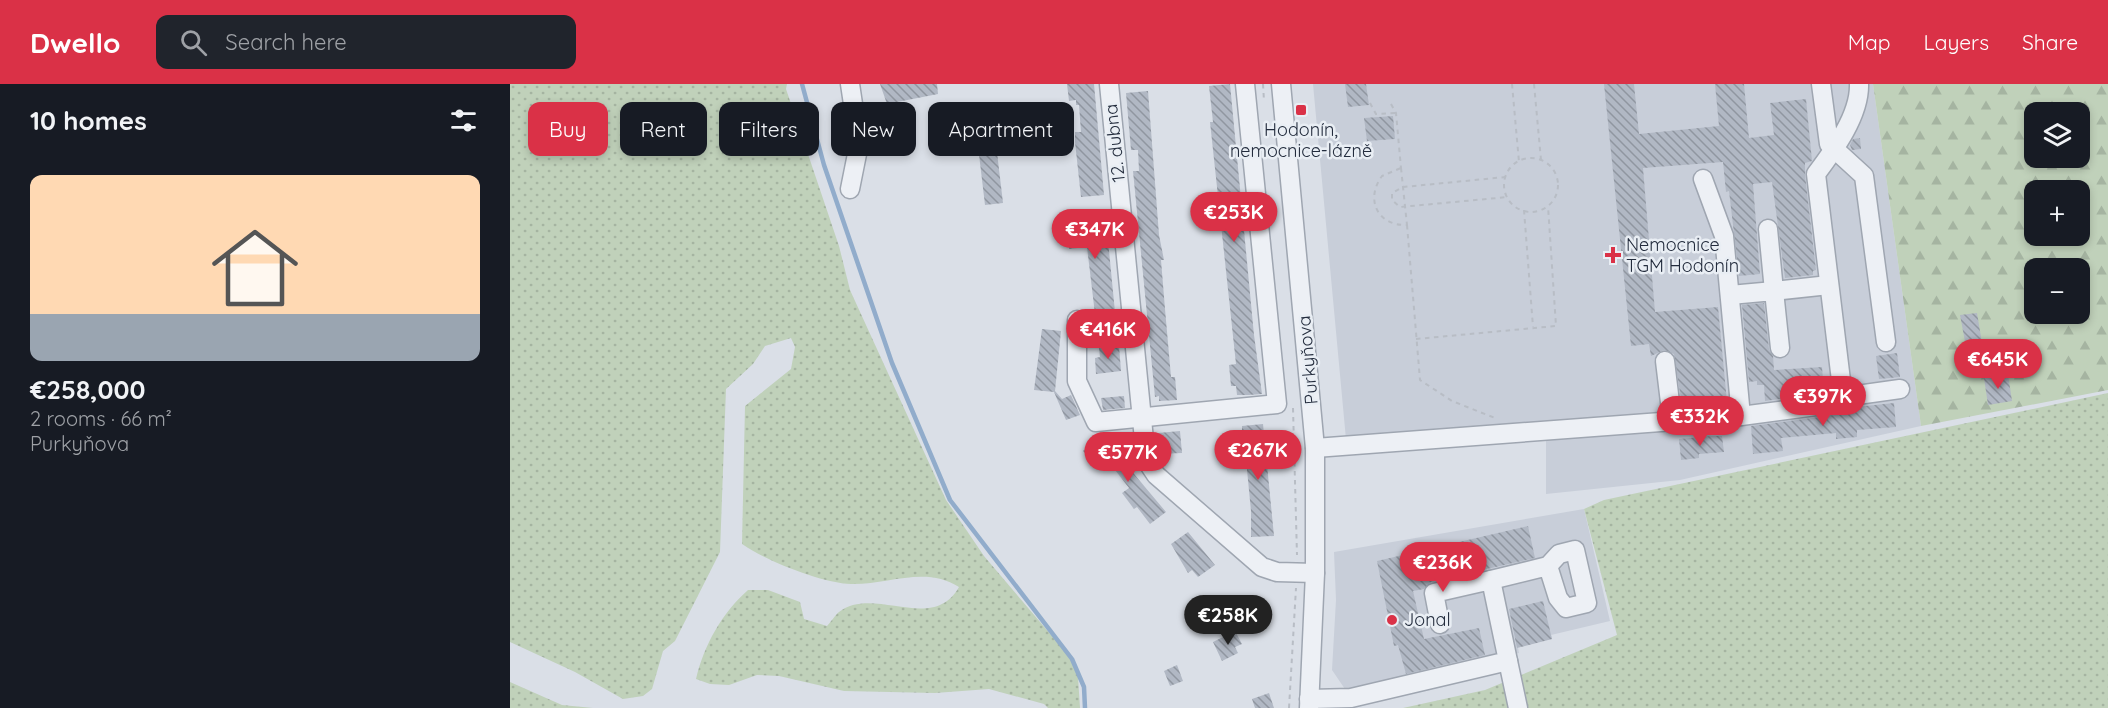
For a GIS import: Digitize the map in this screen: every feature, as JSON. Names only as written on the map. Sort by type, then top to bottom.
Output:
[{"type":"street","points":[[850,84],[859,144],[850,189]]},
{"type":"street","name":"12. dubna","points":[[1109,84],[1146,460],[1156,475],[1262,567],[1277,572],[1315,573]]},
{"type":"street","name":"Purkyňova","points":[[1141,417],[1276,404],[1245,84]]},
{"type":"street","name":"Purkyňova","points":[[1281,84],[1315,448],[1315,573],[1309,703]]},
{"type":"street","points":[[1821,84],[1829,144],[1864,176],[1886,342]]},
{"type":"street","points":[[1843,397],[1816,174],[1834,149],[1859,98],[1859,84]]},
{"type":"street","points":[[1703,179],[1724,236],[1741,416]]},
{"type":"street","points":[[1768,229],[1780,348]]},
{"type":"street","points":[[1730,295],[1829,285]]},
{"type":"street","points":[[1077,320],[1077,381],[1093,418],[1096,422],[1141,417]]},
{"type":"street","points":[[1665,361],[1672,419]]},
{"type":"street","points":[[1315,448],[1672,419],[1741,416],[1831,404],[1843,397],[1900,389]]},
{"type":"street","points":[[1440,624],[1434,593],[1548,566]]},
{"type":"street","points":[[1491,580],[1518,708]]},
{"type":"street","points":[[1309,703],[1334,699],[1369,701],[1508,661]]},
{"type":"path","points":[[1512,84],[1519,162]]},
{"type":"path","points":[[1534,84],[1541,160]]},
{"type":"path","points":[[1370,103],[1376,114],[1396,114]]},
{"type":"path","points":[[1391,104],[1396,114],[1420,380],[1452,401],[1500,419]]},
{"type":"path","points":[[1534,158],[1551,166],[1558,183],[1555,198],[1548,206],[1534,212],[1524,210],[1518,208],[1508,197],[1506,177],[1510,169],[1519,162],[1534,158]]},
{"type":"path","points":[[1401,168],[1382,176],[1376,184],[1374,203],[1383,219],[1391,224],[1407,225]]},
{"type":"path","points":[[1506,177],[1403,187],[1392,193],[1392,200],[1395,204],[1405,207],[1508,197]]},
{"type":"path","points":[[1416,339],[1556,326],[1548,206]]},
{"type":"path","points":[[1524,210],[1533,328]]},
{"type":"shaded area","name":"Nemocnice TGM Hodonín","points":[[1313,84],[1873,84],[1921,426],[1680,480],[1546,494],[1546,434],[1347,450]]},
{"type":"shaded area","points":[[1584,509],[1610,621],[1551,635],[1552,639],[1518,647],[1519,653],[1347,692],[1332,670],[1336,600],[1334,552]]},
{"type":"green space","points":[[510,84],[787,84],[786,89],[790,102],[719,102],[719,156],[809,156],[839,246],[850,290],[946,500],[984,556],[1069,656],[1078,677],[1080,708],[1048,708],[1044,704],[989,689],[935,693],[844,691],[779,676],[757,675],[729,685],[710,684],[696,679],[699,666],[715,630],[748,590],[768,590],[800,602],[804,619],[827,626],[839,612],[853,605],[869,603],[919,608],[934,607],[948,600],[959,587],[933,577],[865,584],[839,583],[795,570],[752,551],[742,544],[745,406],[791,369],[795,347],[791,338],[765,346],[753,364],[726,389],[720,552],[675,641],[663,651],[652,689],[643,696],[623,699],[575,672],[510,642]]},
{"type":"green space","points":[[1873,84],[2108,84],[2108,390],[1921,426]]},
{"type":"green space","points":[[2108,393],[2108,708],[1403,708],[1485,690],[1617,635],[1584,509],[1604,500]]},
{"type":"green space","points":[[510,682],[562,705],[593,708],[510,708]]},
{"type":"building","points":[[880,84],[937,84],[938,94],[886,102]]},
{"type":"building","points":[[1067,84],[1094,84],[1104,195],[1081,197],[1075,142],[1075,132],[1081,132],[1079,105],[1076,105],[1076,100],[1069,101]]},
{"type":"building","points":[[1230,84],[1254,335],[1262,394],[1237,395],[1236,386],[1231,386],[1229,365],[1236,364],[1210,122],[1213,122],[1209,86]]},
{"type":"building","points":[[1345,84],[1366,84],[1369,105],[1348,107]]},
{"type":"building","points":[[1604,84],[1634,84],[1639,134],[1719,126],[1715,84],[1744,84],[1749,138],[1774,135],[1770,103],[1806,99],[1812,161],[1805,163],[1805,175],[1816,270],[1813,271],[1813,275],[1785,278],[1772,182],[1753,184],[1760,274],[1739,276],[1729,191],[1726,192],[1723,162],[1643,168],[1655,312],[1718,307],[1727,402],[1682,406],[1674,354],[1664,350],[1651,356],[1649,344],[1631,346]]},
{"type":"building","points":[[1148,91],[1159,235],[1164,260],[1161,260],[1171,377],[1175,377],[1177,400],[1159,401],[1159,396],[1155,397],[1133,171],[1139,171],[1138,150],[1131,150],[1126,93]]},
{"type":"building","points":[[1393,116],[1395,139],[1367,141],[1364,118]]},
{"type":"building","points":[[1860,138],[1861,149],[1852,150],[1850,145],[1853,139]]},
{"type":"building","points":[[979,156],[997,156],[1003,203],[985,205]]},
{"type":"building","points":[[1106,220],[1115,312],[1095,314],[1087,247],[1069,249],[1069,241],[1063,238],[1068,234],[1066,224]]},
{"type":"building","points":[[1764,303],[1769,349],[1773,356],[1774,370],[1822,367],[1823,380],[1811,381],[1811,395],[1765,401],[1764,385],[1757,385],[1757,381],[1749,382],[1742,305]]},
{"type":"building","points":[[1977,313],[1982,343],[1966,347],[1960,315]]},
{"type":"building","points":[[1042,329],[1061,331],[1055,391],[1062,399],[1071,395],[1080,415],[1066,420],[1054,392],[1034,390]]},
{"type":"building","points":[[1119,346],[1121,371],[1096,374],[1095,358],[1100,357],[1099,348]]},
{"type":"building","points":[[1897,353],[1900,377],[1879,379],[1876,356]]},
{"type":"building","points":[[2008,374],[2012,401],[1988,405],[1984,378]]},
{"type":"building","points":[[1124,396],[1125,408],[1103,410],[1101,398]]},
{"type":"building","points":[[1894,403],[1896,427],[1857,430],[1857,437],[1836,439],[1836,433],[1781,438],[1783,451],[1753,454],[1751,426],[1857,412],[1856,407]]},
{"type":"building","points":[[1263,424],[1274,536],[1251,537],[1251,511],[1245,449],[1242,449],[1242,426]]},
{"type":"building","points":[[1180,431],[1182,453],[1160,454],[1158,433]]},
{"type":"building","points":[[1722,436],[1724,452],[1699,454],[1699,458],[1681,460],[1679,439]]},
{"type":"building","points":[[1097,438],[1100,446],[1102,444],[1129,468],[1166,512],[1150,524],[1137,507],[1134,509],[1122,493],[1129,488],[1105,457],[1096,464],[1083,451]]},
{"type":"building","points":[[1528,526],[1535,558],[1431,582],[1424,589],[1413,591],[1424,639],[1479,628],[1485,655],[1406,674],[1398,645],[1394,646],[1377,561]]},
{"type":"building","points":[[1188,532],[1215,565],[1198,577],[1192,570],[1188,573],[1171,544]]},
{"type":"building","points":[[1543,601],[1552,639],[1517,648],[1509,609]]},
{"type":"building","points":[[1235,631],[1242,644],[1235,647],[1238,653],[1222,661],[1213,642]]},
{"type":"building","points":[[1177,665],[1183,681],[1170,686],[1164,671]]},
{"type":"building","points":[[1269,693],[1274,708],[1255,708],[1252,699]]},
{"type":"waterway","points":[[802,84],[824,165],[892,363],[950,500],[1072,659],[1084,687],[1085,708]]},
{"type":"place","name":"Hodonín, nemocnice-lázně","points":[[1301,110]]},
{"type":"place","name":"Nemocnice TGM Hodonín","points":[[1613,255]]},
{"type":"place","name":"Jonal","points":[[1392,620]]}]
